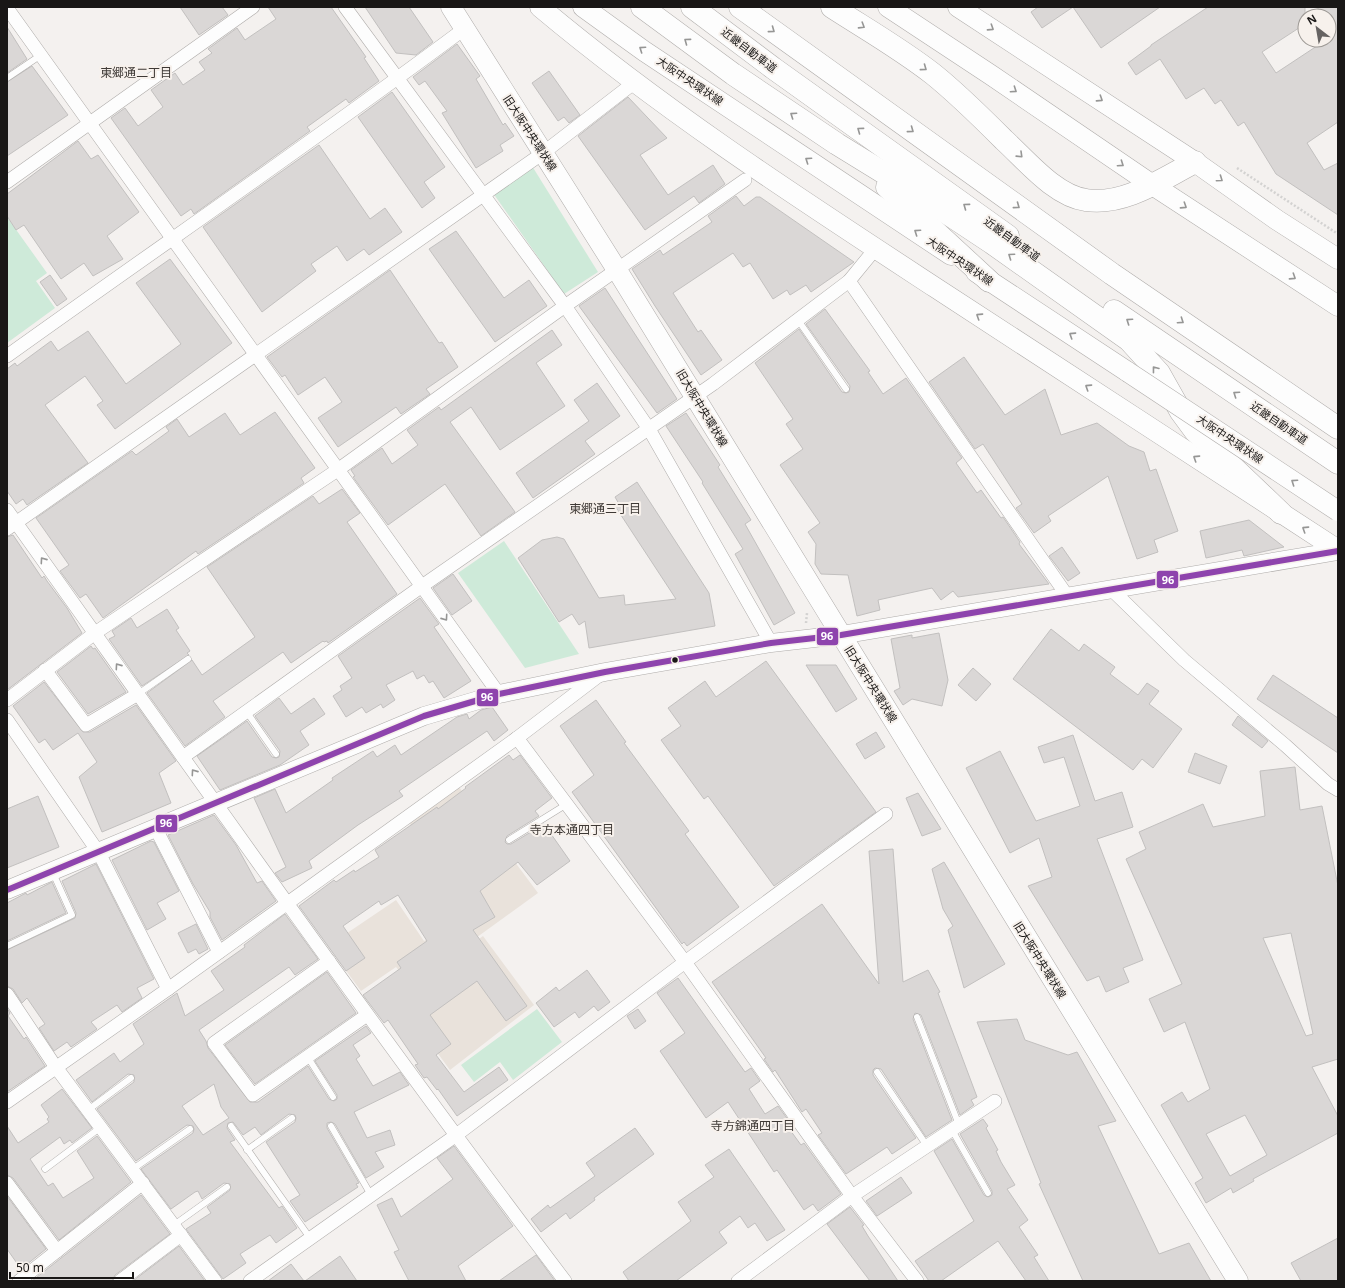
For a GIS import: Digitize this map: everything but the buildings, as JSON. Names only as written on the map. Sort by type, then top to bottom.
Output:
[{"type":"highway","points":[[642,7],[732,74],[837,144],[915,192],[1078,302],[1129,340],[1159,373],[1181,412],[1195,431],[1210,448],[1281,513]]},
{"type":"highway","name":"近畿自動車道","points":[[692,7],[773,68],[1096,299],[1338,463]]},
{"type":"highway","points":[[740,7],[1112,274],[1338,428]]},
{"type":"highway","points":[[832,7],[892,45],[933,75],[966,103],[1044,178],[1064,193],[1085,200],[1108,200],[1130,194],[1195,162]]},
{"type":"highway","points":[[837,144],[921,217],[989,280]]},
{"type":"main road","name":"旧大阪中央環状線","points":[[451,7],[618,270],[840,635],[1238,1281]]},
{"type":"main road","points":[[540,7],[593,52],[684,119],[876,248],[1338,551]]},
{"type":"main road","name":"大阪中央環状線","points":[[583,7],[644,51],[1338,511]]},
{"type":"main road","points":[[888,7],[1151,184],[1338,306]]},
{"type":"main road","points":[[911,7],[991,75]]},
{"type":"main road","points":[[970,9],[1195,162],[1277,220],[1338,259]]},
{"type":"main road","points":[[1277,220],[1338,274]]},
{"type":"main road","points":[[7,890],[99,853],[424,716],[499,694],[605,672],[771,643],[840,635],[1338,551]]},
{"type":"street","points":[[7,182],[252,7]]},
{"type":"street","points":[[346,7],[399,78],[482,196],[565,306],[649,429],[771,643]]},
{"type":"street","points":[[7,8],[499,694]]},
{"type":"street","points":[[7,356],[399,78],[464,29]]},
{"type":"street","points":[[11,526],[544,153],[635,82]]},
{"type":"street","points":[[7,700],[95,633],[339,470],[565,306],[745,180]]},
{"type":"street","points":[[183,757],[422,586],[695,396],[849,281],[876,248]]},
{"type":"street","points":[[849,281],[1068,597]]},
{"type":"street","points":[[7,510],[11,526],[95,633],[367,1015],[455,1136],[565,1281]]},
{"type":"street","points":[[1111,589],[1190,665],[1285,745],[1328,784],[1338,790]]},
{"type":"street","points":[[45,670],[86,725],[138,694]]},
{"type":"street","points":[[7,1102],[55,1066],[168,989],[517,738],[605,672]]},
{"type":"street","points":[[7,720],[99,853],[168,989]]},
{"type":"street","points":[[517,738],[685,962],[852,1196],[917,1281]]},
{"type":"street","points":[[250,1281],[455,1136],[685,962],[886,814]]},
{"type":"street","points":[[156,829],[219,952]]},
{"type":"street","points":[[329,961],[214,1043],[252,1095],[367,1015]]},
{"type":"street","points":[[7,994],[55,1066],[215,1281]]},
{"type":"street","points":[[738,1281],[852,1196],[995,1101]]},
{"type":"street","points":[[7,1183],[57,1251]]},
{"type":"street","points":[[19,1281],[143,1183]]},
{"type":"street","points":[[120,1281],[178,1230]]},
{"type":"lane","points":[[7,78],[41,55]]},
{"type":"lane","points":[[798,320],[846,389]]},
{"type":"lane","points":[[138,694],[188,659]]},
{"type":"lane","points":[[246,711],[276,754]]},
{"type":"lane","points":[[509,840],[567,804]]},
{"type":"lane","points":[[7,946],[72,915],[53,871]]},
{"type":"lane","points":[[917,1017],[955,1127],[988,1194]]},
{"type":"lane","points":[[307,1056],[333,1097]]},
{"type":"lane","points":[[877,1072],[927,1146]]},
{"type":"lane","points":[[88,1110],[131,1078]]},
{"type":"lane","points":[[247,1150],[292,1118]]},
{"type":"lane","points":[[231,1126],[310,1238]]},
{"type":"lane","points":[[331,1126],[370,1195]]},
{"type":"lane","points":[[45,1169],[101,1127]]},
{"type":"lane","points":[[133,1169],[190,1129]]},
{"type":"lane","points":[[178,1230],[227,1187]]},
{"type":"shaded area","points":[[459,787],[538,893],[411,985],[396,967],[361,991],[328,946],[396,900],[424,941],[464,915],[409,822]]},
{"type":"shaded area","points":[[483,936],[534,1005],[450,1070],[397,998]]},
{"type":"green space","points":[[532,166],[598,272],[564,294],[493,193]]},
{"type":"green space","points":[[7,217],[47,273],[36,281],[55,308],[7,343]]},
{"type":"green space","points":[[504,541],[579,654],[525,668],[458,573]]},
{"type":"green space","points":[[537,1009],[562,1042],[513,1080],[500,1062],[474,1082],[461,1065]]},
{"type":"transit line","name":"96","points":[[7,890],[424,716],[499,694],[605,672],[771,643],[841,635],[1338,551]]},
{"type":"district","name":"東郷通二丁目","points":[[136,73]]},
{"type":"district","name":"東郷通三丁目","points":[[605,509]]},
{"type":"district","name":"寺方本通四丁目","points":[[572,830]]},
{"type":"district","name":"寺方錦通四丁目","points":[[753,1126]]}]
